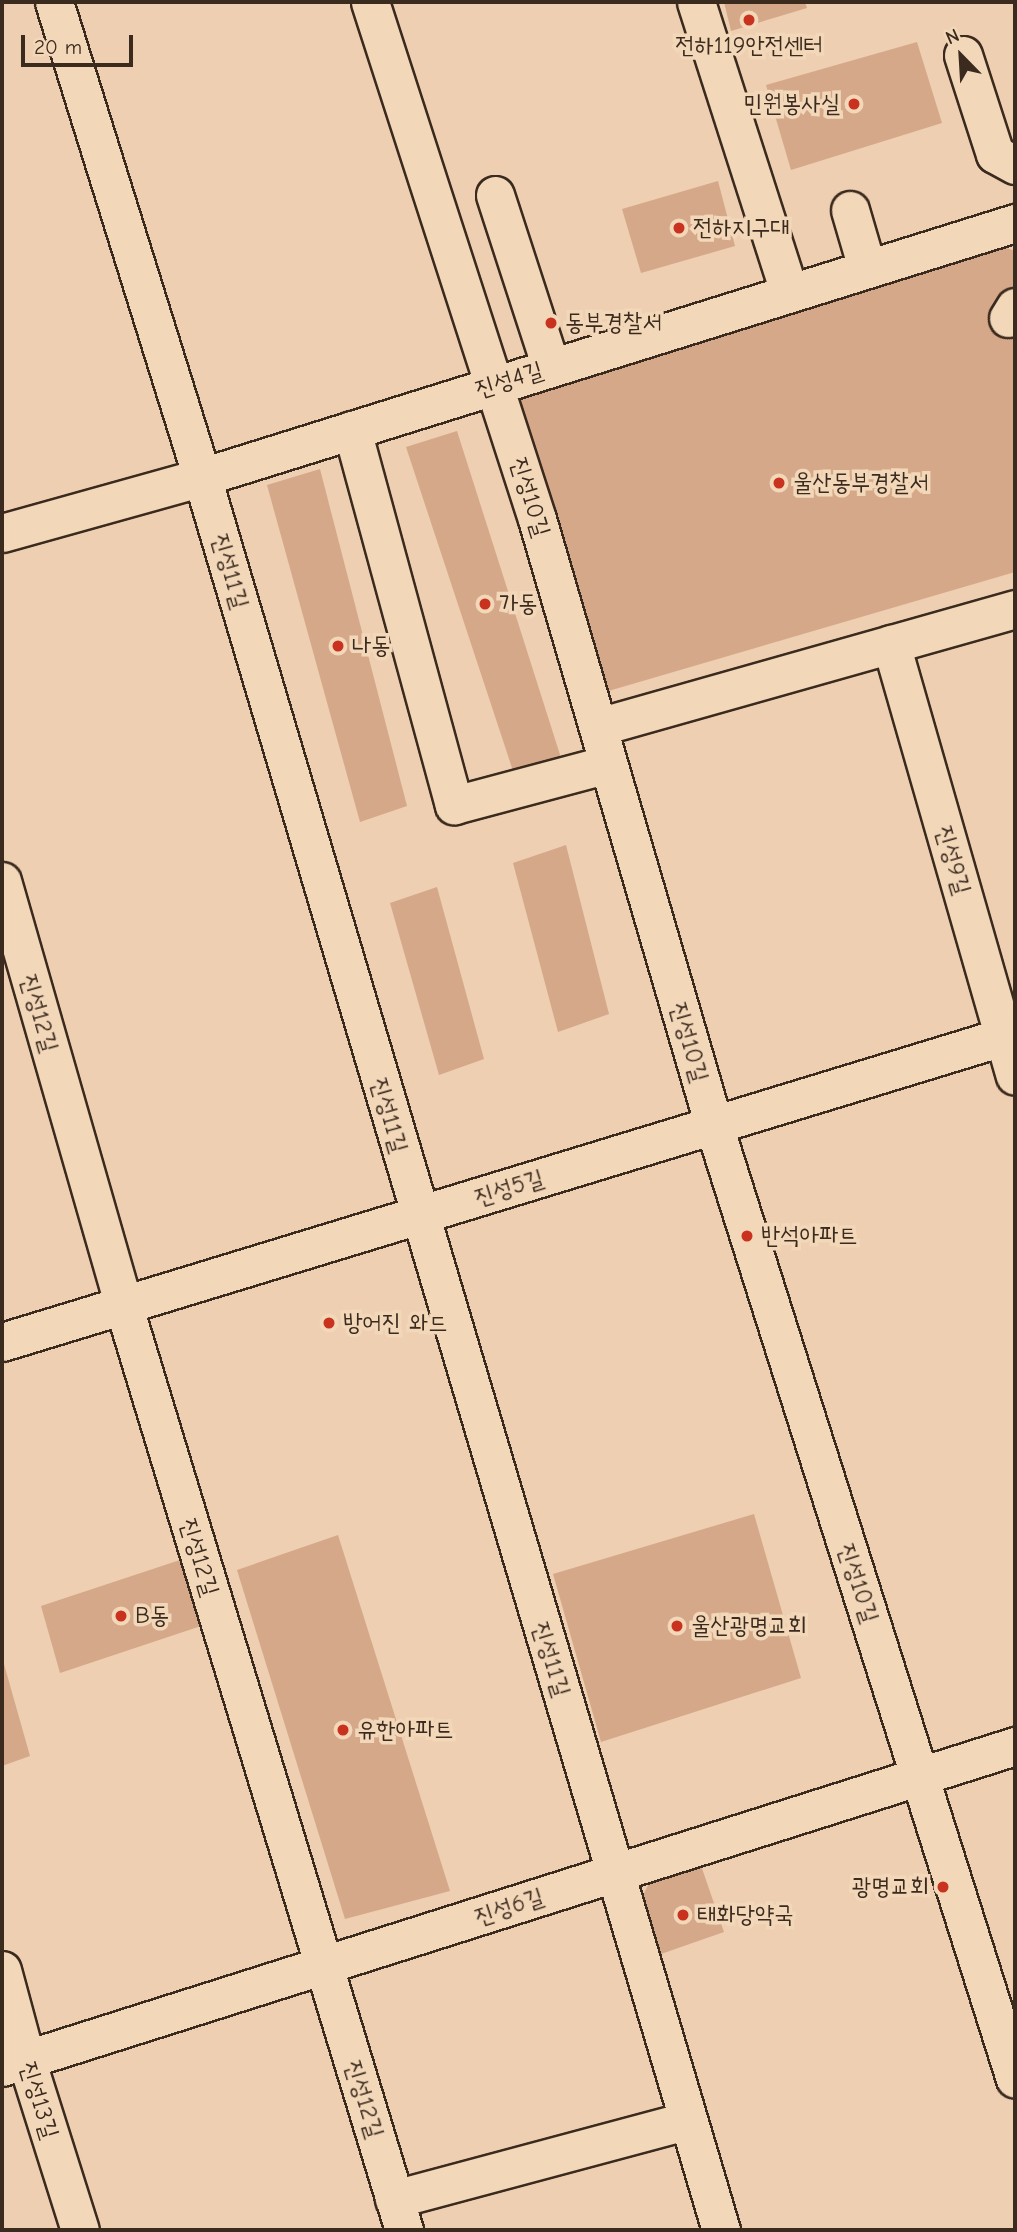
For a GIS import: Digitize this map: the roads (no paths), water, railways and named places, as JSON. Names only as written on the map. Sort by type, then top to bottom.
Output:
[{"type":"street","name":"진성11길","points":[[54,2],[202,477],[721,2230]]},
{"type":"street","name":"진성10길","points":[[370,2],[537,519],[714,1126],[1015,2079]]},
{"type":"street","points":[[696,2],[789,292]]},
{"type":"street","points":[[963,55],[995,154],[1015,165]]},
{"type":"street","points":[[495,195],[551,367]]},
{"type":"street","points":[[850,210],[867,268]]},
{"type":"street","name":"진성4길","points":[[2,533],[202,477],[1015,223]]},
{"type":"street","points":[[352,430],[454,805],[608,764]]},
{"type":"street","points":[[598,727],[1015,609]]},
{"type":"street","name":"진성9길","points":[[891,644],[1009,1035],[1015,1076]]},
{"type":"street","name":"진성12길","points":[[2,881],[123,1304],[399,2214]]},
{"type":"street","name":"진성5길","points":[[2,1342],[1009,1035]]},
{"type":"street","name":"진성6길","points":[[14,2063],[1015,1746]]},
{"type":"street","name":"진성13길","points":[[2,1970],[14,2063],[80,2230]]},
{"type":"street","points":[[399,2214],[688,2120]]},
{"type":"place","name":"전하119안전센터","points":[[749,20]]},
{"type":"place","name":"민원봉사실","points":[[854,104]]},
{"type":"place","name":"전하지구대","points":[[679,228]]},
{"type":"place","name":"동부경찰서","points":[[551,323]]},
{"type":"place","name":"울산동부경찰서","points":[[779,483]]},
{"type":"place","name":"가동","points":[[485,604]]},
{"type":"place","name":"나동","points":[[338,646]]},
{"type":"place","name":"반석아파트","points":[[747,1236]]},
{"type":"place","name":"방어진 와드","points":[[329,1323]]},
{"type":"place","name":"B동","points":[[121,1616]]},
{"type":"place","name":"울산광명교회","points":[[677,1626]]},
{"type":"place","name":"유한아파트","points":[[343,1730]]},
{"type":"place","name":"광명교회","points":[[943,1887]]},
{"type":"place","name":"태화당약국","points":[[683,1915]]}]
